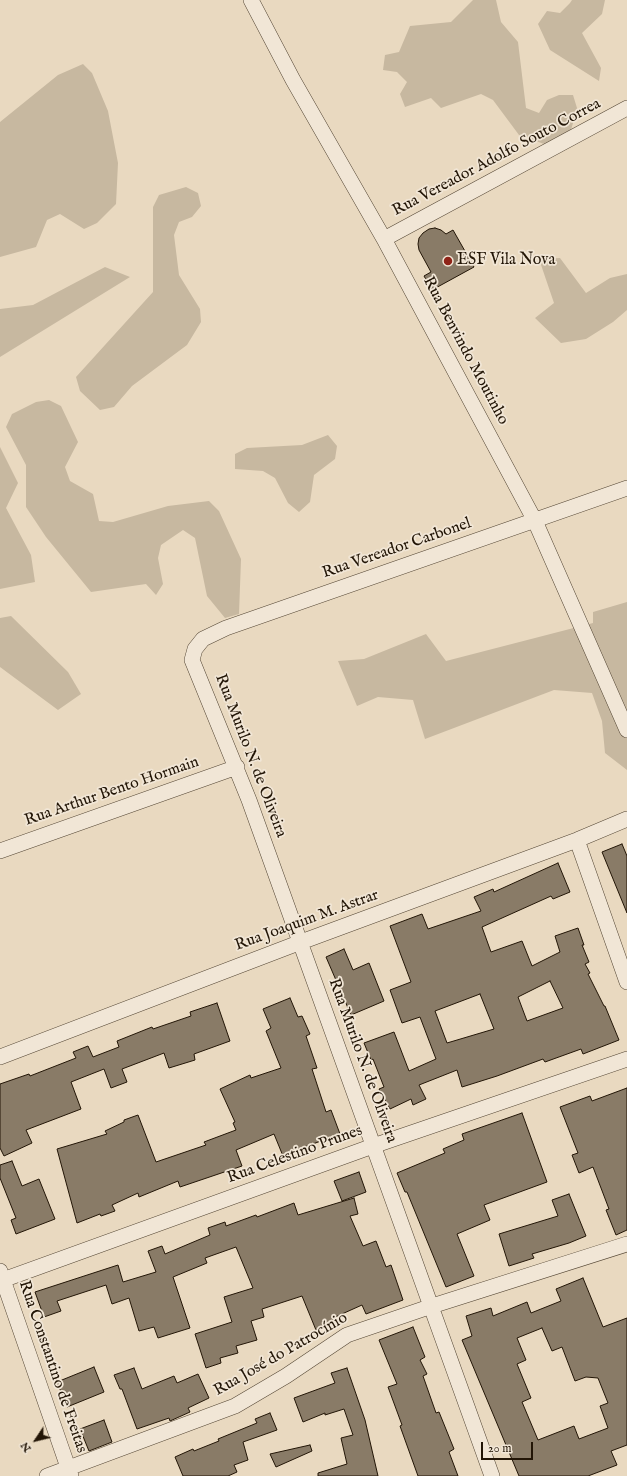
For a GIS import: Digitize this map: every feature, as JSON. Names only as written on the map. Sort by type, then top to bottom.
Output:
[{"type":"street","name":"Rua Benvindo Moutinho","points":[[251,0],[293,80],[384,238],[535,520],[627,730]]},
{"type":"street","name":"Rua Vereador Adolfo Souto Correa","points":[[384,238],[627,108]]},
{"type":"street","name":"Rua Vereador Carbonel","points":[[192,660],[195,649],[203,639],[226,628],[627,488]]},
{"type":"street","name":"Rua Murilo N. de Oliveira","points":[[192,660],[237,767],[492,1476]]},
{"type":"street","name":"Rua Arthur Bento Hormain","points":[[0,851],[237,767]]},
{"type":"street","name":"Rua Joaquim M. Astrar","points":[[0,1057],[301,942],[577,840],[627,819]]},
{"type":"street","points":[[577,840],[627,982]]},
{"type":"street","name":"Rua Celestino Prunes","points":[[1,1277],[373,1146],[627,1059]]},
{"type":"street","name":"Rua José do Patrocínio","points":[[47,1476],[70,1472],[235,1406],[286,1376],[348,1334],[627,1244]]},
{"type":"street","name":"Rua Constantino de Freitas","points":[[1,1277],[70,1472]]},
{"type":"shaded area","points":[[473,0],[496,0],[501,22],[518,42],[526,108],[539,113],[547,100],[559,95],[573,95],[577,108],[570,134],[547,145],[519,135],[493,100],[481,94],[441,108],[431,98],[405,107],[400,94],[407,82],[397,72],[383,70],[385,55],[399,52],[410,26],[451,22]]},
{"type":"shaded area","points":[[572,0],[605,0],[602,14],[582,33],[601,68],[599,81],[550,50],[538,24],[547,11],[560,13]]},
{"type":"shaded area","points":[[83,64],[92,73],[108,111],[118,163],[116,204],[97,223],[84,229],[60,214],[47,220],[36,247],[0,257],[0,122],[58,75]]},
{"type":"shaded area","points":[[186,187],[198,193],[201,206],[192,217],[179,222],[174,235],[179,275],[200,309],[201,322],[187,345],[132,386],[114,407],[100,410],[80,391],[76,377],[153,292],[153,207],[159,195]]},
{"type":"shaded area","points":[[560,258],[586,293],[610,278],[627,274],[627,310],[613,322],[586,339],[561,343],[535,318],[554,303],[539,259]]},
{"type":"shaded area","points":[[105,267],[130,277],[0,357],[0,309],[33,305]]},
{"type":"shaded area","points":[[49,400],[61,406],[78,442],[65,467],[70,481],[93,494],[99,521],[113,522],[168,506],[209,501],[219,511],[241,559],[239,614],[225,618],[207,596],[195,538],[183,530],[161,545],[158,558],[163,584],[156,595],[146,584],[91,592],[46,537],[26,507],[26,465],[6,427],[12,414],[36,402]]},
{"type":"shaded area","points":[[328,435],[337,446],[335,459],[314,475],[310,502],[299,512],[288,503],[275,478],[263,471],[235,469],[235,454],[247,448],[302,445]]},
{"type":"shaded area","points":[[0,447],[18,483],[6,508],[31,555],[35,582],[0,589]]},
{"type":"shaded area","points":[[627,602],[627,770],[605,753],[602,721],[592,693],[554,690],[425,739],[413,700],[378,697],[357,706],[338,661],[364,659],[426,634],[446,661],[593,623],[593,612]]},
{"type":"shaded area","points":[[11,616],[68,672],[81,694],[58,710],[0,667],[0,618]]},
{"type":"building","name":"ESF Vila Nova","points":[[435,228],[446,234],[453,230],[474,267],[432,290],[424,276],[431,272],[419,250],[418,244],[419,238],[423,233],[429,229]]},
{"type":"building","points":[[622,844],[627,856],[627,913],[602,852]]},
{"type":"building","points":[[558,863],[570,892],[553,899],[551,896],[482,927],[491,952],[522,941],[532,966],[560,952],[555,936],[578,928],[584,945],[582,945],[589,962],[585,964],[590,973],[588,974],[605,1006],[619,1040],[583,1054],[581,1049],[545,1062],[543,1059],[462,1087],[457,1070],[419,1085],[426,1099],[413,1105],[411,1099],[390,1109],[379,1089],[384,1087],[373,1059],[371,1060],[364,1043],[394,1032],[409,1071],[436,1059],[420,1017],[402,1023],[390,990],[411,982],[390,926],[422,914],[428,929],[481,911],[474,897],[493,889],[494,892]],"holes":[[[550,981],[563,1008],[527,1021],[518,997]],[[480,994],[494,1029],[447,1043],[435,1011]]]},
{"type":"building","points":[[344,949],[353,970],[369,963],[384,1001],[351,1015],[326,957]]},
{"type":"building","points":[[290,998],[298,1017],[302,1016],[310,1034],[306,1036],[317,1068],[312,1069],[326,1112],[331,1110],[340,1134],[283,1156],[274,1134],[236,1150],[242,1166],[180,1187],[178,1181],[139,1197],[138,1193],[112,1205],[115,1211],[101,1216],[100,1214],[77,1223],[57,1149],[107,1134],[105,1131],[124,1122],[124,1120],[138,1115],[156,1162],[206,1145],[204,1142],[236,1130],[233,1123],[235,1122],[220,1089],[250,1075],[251,1078],[281,1068],[266,1031],[271,1028],[263,1009]]},
{"type":"building","points":[[217,1003],[230,1041],[194,1054],[195,1060],[169,1068],[164,1053],[122,1069],[127,1082],[111,1088],[104,1069],[71,1082],[81,1109],[26,1130],[32,1143],[4,1156],[0,1148],[0,1084],[29,1074],[30,1076],[76,1058],[73,1052],[88,1046],[93,1057],[119,1047],[117,1041],[152,1027],[153,1029],[191,1016],[190,1012]]},
{"type":"building","points":[[627,1088],[627,1230],[616,1235],[606,1210],[609,1209],[593,1167],[579,1173],[572,1155],[578,1153],[560,1107],[590,1096],[592,1101]]},
{"type":"building","points":[[522,1113],[547,1182],[484,1205],[490,1220],[457,1234],[474,1276],[446,1287],[407,1192],[405,1192],[397,1173],[445,1153],[443,1149],[464,1140],[462,1134]]},
{"type":"building","points":[[12,1161],[22,1186],[39,1179],[55,1219],[16,1234],[11,1220],[16,1218],[0,1178],[0,1165]]},
{"type":"building","points":[[359,1172],[366,1192],[342,1201],[334,1181]]},
{"type":"building","points":[[569,1194],[586,1236],[569,1243],[532,1254],[534,1258],[509,1266],[499,1234],[558,1216],[552,1200]]},
{"type":"building","points":[[354,1198],[358,1214],[350,1216],[363,1246],[376,1241],[386,1267],[391,1265],[403,1300],[366,1314],[362,1305],[333,1318],[334,1323],[316,1330],[302,1296],[262,1309],[264,1317],[251,1321],[257,1340],[236,1346],[238,1353],[220,1358],[221,1363],[206,1368],[195,1334],[232,1322],[224,1297],[253,1288],[236,1247],[205,1258],[207,1263],[173,1277],[190,1328],[158,1338],[154,1327],[139,1331],[129,1298],[112,1304],[106,1285],[57,1301],[61,1311],[44,1317],[35,1292],[118,1265],[123,1282],[156,1272],[148,1251],[162,1246],[165,1254],[210,1235],[208,1228],[225,1222],[226,1226],[256,1215],[257,1217],[294,1203],[298,1215]]},
{"type":"building","points":[[583,1278],[603,1327],[627,1318],[627,1445],[611,1451],[617,1465],[588,1476],[519,1476],[462,1340],[472,1336],[466,1316],[491,1308],[493,1316],[527,1302],[531,1313],[561,1301],[556,1289]],"holes":[[[542,1328],[552,1351],[562,1347],[575,1381],[586,1377],[598,1378],[608,1403],[600,1406],[608,1428],[579,1439],[574,1426],[538,1440],[522,1402],[531,1398],[517,1364],[526,1360],[517,1338]]]},
{"type":"building","points":[[413,1327],[425,1357],[420,1360],[427,1374],[423,1376],[436,1413],[439,1412],[454,1449],[449,1452],[458,1476],[418,1476],[388,1387],[397,1384],[379,1340]]},
{"type":"building","points":[[94,1367],[104,1392],[67,1407],[57,1382]]},
{"type":"building","points":[[134,1368],[142,1389],[174,1376],[177,1383],[198,1374],[209,1398],[188,1408],[190,1412],[170,1421],[169,1418],[137,1429],[122,1389],[120,1389],[114,1375]]},
{"type":"building","points":[[347,1368],[365,1420],[378,1476],[318,1476],[318,1473],[347,1464],[341,1438],[353,1435],[344,1409],[325,1415],[325,1413],[303,1422],[294,1398],[335,1383],[331,1373]]},
{"type":"building","points":[[270,1413],[277,1430],[243,1442],[248,1460],[234,1465],[237,1472],[228,1476],[183,1476],[175,1457],[193,1449],[194,1451],[219,1441],[218,1439],[257,1423],[255,1419]]},
{"type":"building","points":[[104,1420],[112,1442],[89,1451],[80,1429]]},
{"type":"building","points":[[310,1445],[312,1451],[276,1467],[270,1454]]},
{"type":"place","name":"ESF Vila Nova","points":[[448,261]]}]
